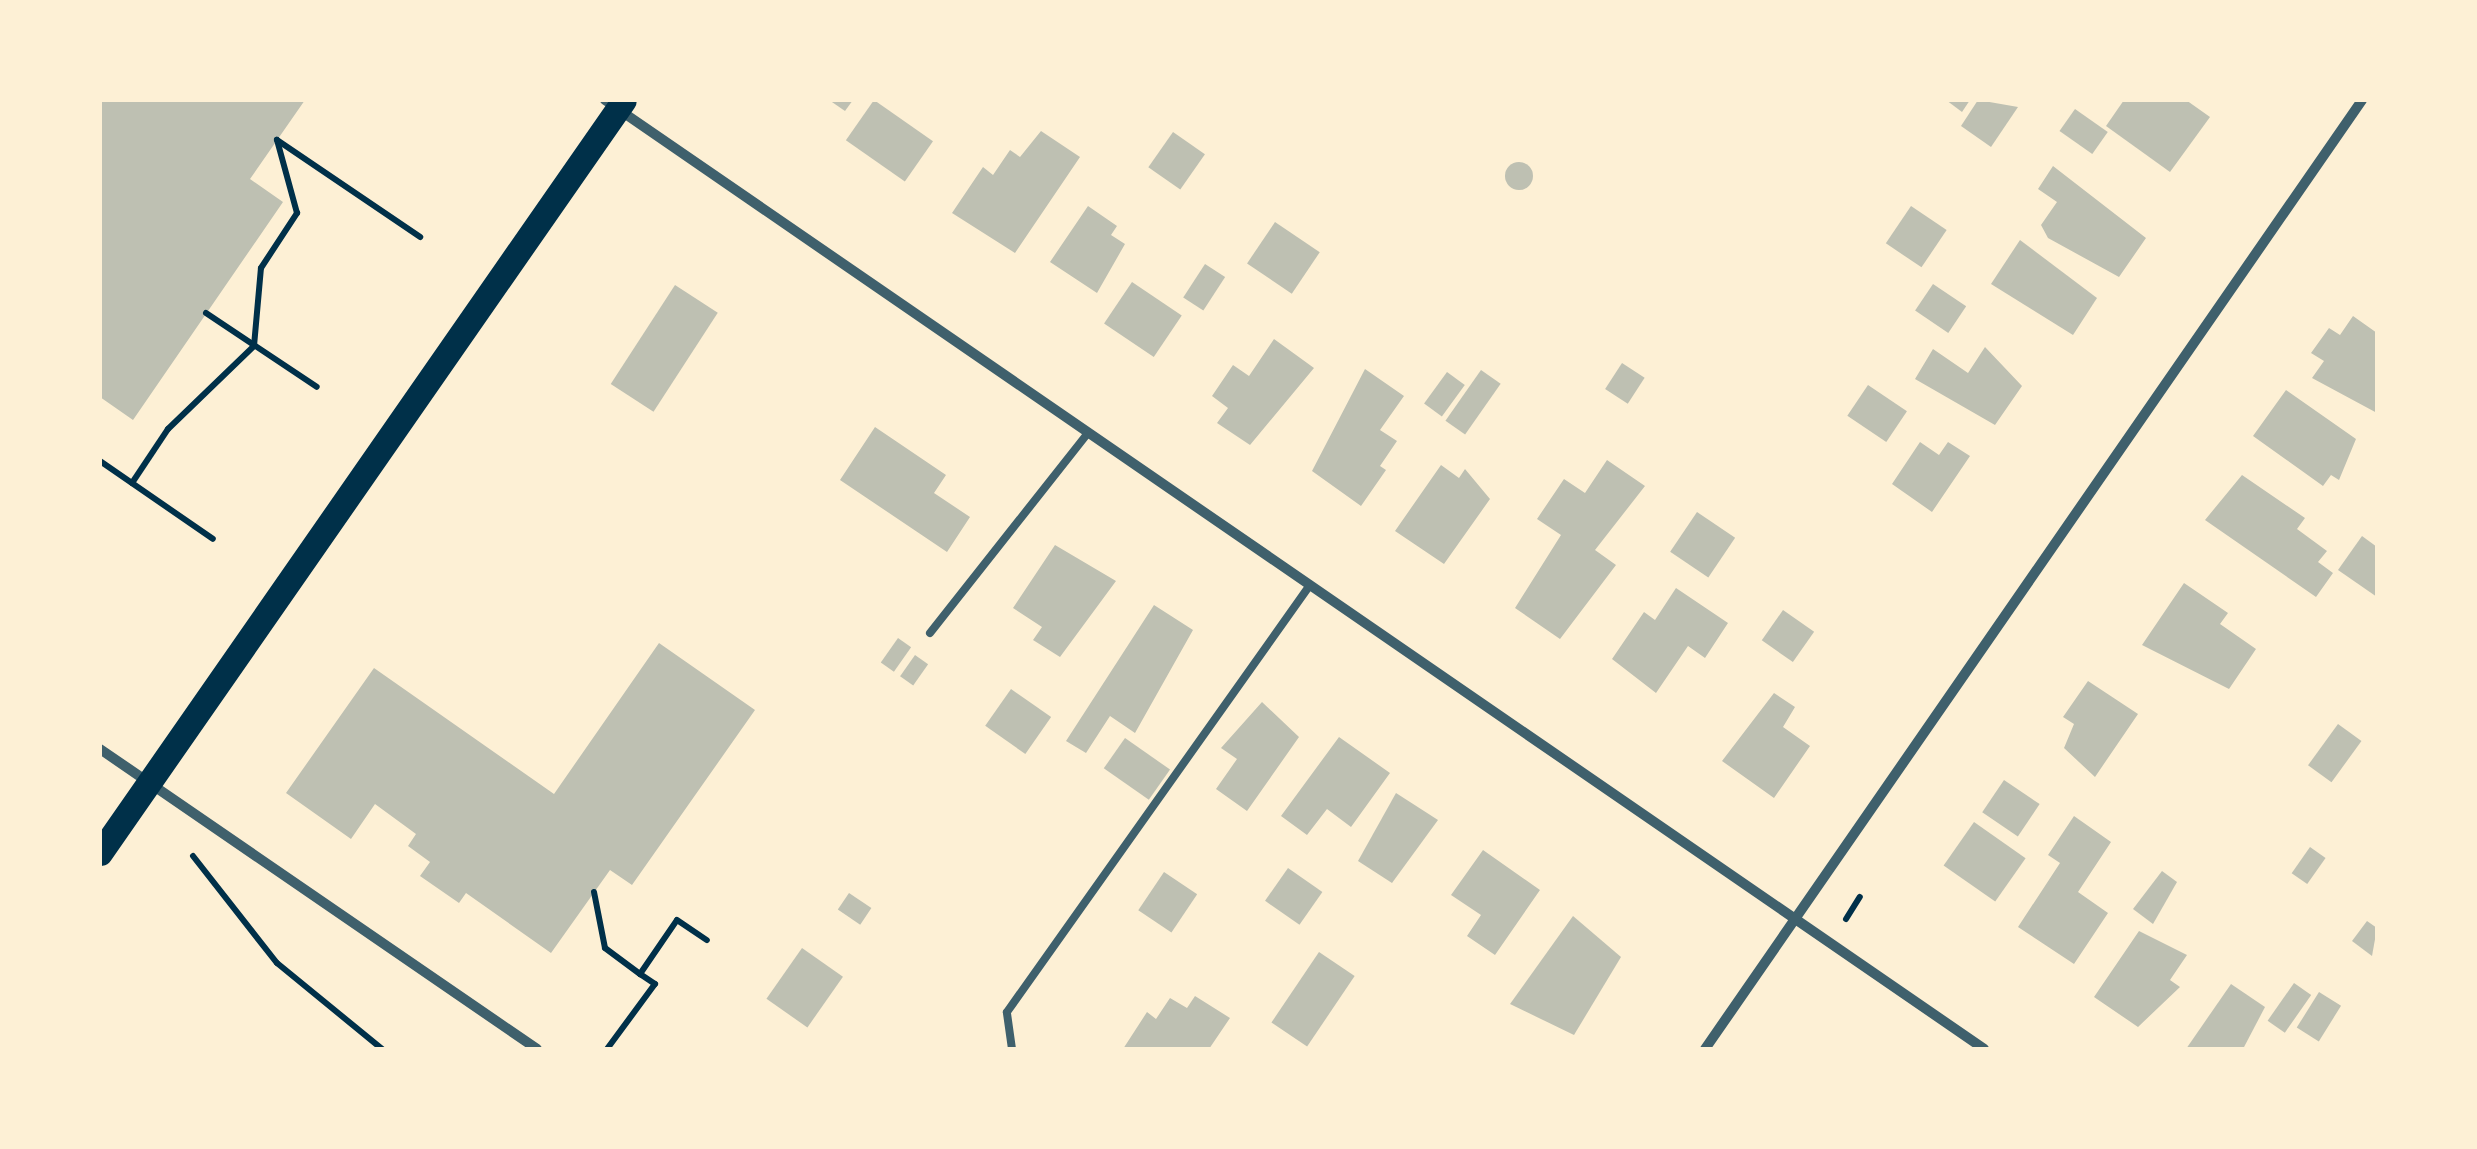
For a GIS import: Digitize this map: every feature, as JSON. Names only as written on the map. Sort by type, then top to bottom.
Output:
[{"type":"main road","points":[[100,853],[615,103]]},
{"type":"street","points":[[1705,1049],[2362,100]]},
{"type":"street","points":[[615,103],[1984,1049]]},
{"type":"street","points":[[100,749],[537,1049]]},
{"type":"lane","points":[[930,633],[1088,433]]},
{"type":"lane","points":[[1012,1049],[1007,1012],[1310,585]]},
{"type":"path","points":[[132,483],[168,428],[254,346],[262,268],[297,213],[277,140],[420,238]]},
{"type":"path","points":[[206,314],[318,387]]},
{"type":"path","points":[[100,461],[213,539]]},
{"type":"path","points":[[194,856],[277,963],[382,1049]]},
{"type":"path","points":[[594,892],[605,948],[655,984],[607,1049]]},
{"type":"path","points":[[1846,919],[1860,897]]},
{"type":"path","points":[[640,974],[677,920],[707,940]]},
{"type":"building","points":[[100,100],[305,100],[250,179],[283,202],[133,420],[100,397]]},
{"type":"building","points":[[829,100],[853,100],[845,111]]},
{"type":"building","points":[[874,100],[933,141],[905,181],[846,140]]},
{"type":"building","points":[[1946,100],[1970,100],[1962,112]]},
{"type":"building","points":[[1978,100],[2018,107],[1991,147],[1961,126]]},
{"type":"building","points":[[2124,100],[2186,100],[2210,117],[2170,172],[2106,126]]},
{"type":"building","points":[[2075,109],[2108,132],[2092,154],[2060,131]]},
{"type":"building","points":[[1041,131],[1080,157],[1015,253],[952,213],[983,167],[993,175],[1010,150],[1020,157]]},
{"type":"building","points":[[1173,132],[1205,154],[1180,190],[1148,167]]},
{"type":"building","points":[[1519,162],[1529,166],[1533,176],[1529,186],[1519,190],[1509,186],[1505,176],[1509,166]]},
{"type":"building","points":[[2053,166],[2146,238],[2119,277],[2048,238],[2041,225],[2057,202],[2038,189]]},
{"type":"building","points":[[1088,206],[1117,226],[1111,235],[1125,244],[1097,293],[1050,262]]},
{"type":"building","points":[[1911,206],[1947,230],[1921,267],[1886,243]]},
{"type":"building","points":[[1275,222],[1320,252],[1292,294],[1247,263]]},
{"type":"building","points":[[2020,240],[2097,298],[2073,335],[1991,284]]},
{"type":"building","points":[[1205,264],[1225,277],[1203,311],[1183,298]]},
{"type":"building","points":[[1132,282],[1182,316],[1154,357],[1104,323]]},
{"type":"building","points":[[1933,284],[1966,306],[1948,333],[1915,311]]},
{"type":"building","points":[[675,285],[718,313],[654,412],[611,384]]},
{"type":"building","points":[[2353,316],[2377,333],[2377,413],[2312,378],[2324,361],[2311,353],[2329,328],[2340,335]]},
{"type":"building","points":[[1274,339],[1314,368],[1250,445],[1217,423],[1228,408],[1212,396],[1233,365],[1249,376]]},
{"type":"building","points":[[1985,347],[2022,386],[1995,425],[1915,379],[1933,349],[1968,373]]},
{"type":"building","points":[[1622,363],[1645,378],[1628,404],[1605,389]]},
{"type":"building","points":[[1365,369],[1404,396],[1380,430],[1397,441],[1380,466],[1386,470],[1361,506],[1312,471]]},
{"type":"building","points":[[1481,370],[1501,384],[1465,435],[1445,421]]},
{"type":"building","points":[[1447,372],[1465,385],[1442,416],[1424,404]]},
{"type":"building","points":[[1868,385],[1907,411],[1886,442],[1847,416]]},
{"type":"building","points":[[2286,390],[2356,439],[2339,480],[2331,475],[2323,486],[2253,436]]},
{"type":"building","points":[[875,427],[946,475],[934,493],[970,517],[947,552],[840,480]]},
{"type":"building","points":[[1920,442],[1939,455],[1948,442],[1970,456],[1932,512],[1892,484]]},
{"type":"building","points":[[1607,460],[1645,486],[1595,550],[1616,565],[1560,639],[1515,608],[1561,535],[1537,519],[1564,479],[1585,493]]},
{"type":"building","points":[[1441,465],[1459,478],[1465,469],[1490,499],[1444,564],[1395,531]]},
{"type":"building","points":[[2242,475],[2305,518],[2297,529],[2327,551],[2318,562],[2333,573],[2316,597],[2205,520]]},
{"type":"building","points":[[1697,512],[1735,538],[1708,578],[1670,552]]},
{"type":"building","points":[[2362,536],[2377,547],[2377,597],[2338,570]]},
{"type":"building","points":[[1055,545],[1116,581],[1060,657],[1033,640],[1042,627],[1013,608]]},
{"type":"building","points":[[2184,583],[2228,613],[2220,624],[2256,649],[2229,689],[2142,645]]},
{"type":"building","points":[[1676,588],[1728,623],[1705,658],[1688,646],[1656,693],[1612,659],[1644,612],[1655,620]]},
{"type":"building","points":[[1154,605],[1193,630],[1135,733],[1110,716],[1086,753],[1066,741]]},
{"type":"building","points":[[1783,610],[1814,632],[1793,662],[1762,640]]},
{"type":"building","points":[[898,638],[911,647],[894,672],[881,663]]},
{"type":"building","points":[[659,643],[755,710],[632,885],[610,870],[551,953],[466,893],[459,903],[420,876],[430,862],[408,846],[416,834],[375,804],[351,839],[286,793],[374,668],[554,794]]},
{"type":"building","points":[[915,655],[928,664],[913,685],[900,676]]},
{"type":"building","points":[[2088,681],[2138,714],[2095,777],[2064,748],[2074,724],[2063,717]]},
{"type":"building","points":[[1011,689],[1051,717],[1025,754],[985,726]]},
{"type":"building","points":[[1774,693],[1795,707],[1783,727],[1810,746],[1774,798],[1722,761]]},
{"type":"building","points":[[1262,702],[1299,737],[1247,811],[1216,789],[1237,759],[1221,748]]},
{"type":"building","points":[[2338,724],[2361,741],[2331,782],[2308,765]]},
{"type":"building","points":[[1339,737],[1390,773],[1351,827],[1327,809],[1307,835],[1281,816]]},
{"type":"building","points":[[1125,738],[1170,770],[1149,800],[1104,768]]},
{"type":"building","points":[[2004,780],[2040,804],[2018,836],[1982,812]]},
{"type":"building","points":[[1396,793],[1438,820],[1392,883],[1358,861]]},
{"type":"building","points":[[2074,816],[2111,842],[2078,892],[2108,913],[2074,964],[2018,927],[2060,863],[2048,855]]},
{"type":"building","points":[[1974,822],[2026,858],[1995,902],[1944,865]]},
{"type":"building","points":[[2310,847],[2326,858],[2307,884],[2292,873]]},
{"type":"building","points":[[1483,850],[1540,890],[1495,955],[1467,936],[1481,915],[1451,895]]},
{"type":"building","points":[[1288,868],[1322,892],[1299,925],[1265,901]]},
{"type":"building","points":[[2162,871],[2177,882],[2153,924],[2133,909]]},
{"type":"building","points":[[1164,872],[1197,894],[1171,933],[1138,910]]},
{"type":"building","points":[[849,893],[871,908],[860,925],[838,910]]},
{"type":"building","points":[[1573,916],[1621,957],[1574,1035],[1510,1004]]},
{"type":"building","points":[[2367,921],[2377,928],[2372,956],[2352,941]]},
{"type":"building","points":[[2139,931],[2187,955],[2170,980],[2180,987],[2138,1027],[2094,997]]},
{"type":"building","points":[[802,948],[843,977],[807,1027],[766,999]]},
{"type":"building","points":[[1319,952],[1355,976],[1307,1047],[1271,1022]]},
{"type":"building","points":[[2294,983],[2311,995],[2285,1033],[2268,1021]]},
{"type":"building","points":[[2231,984],[2265,1007],[2243,1049],[2186,1049]]},
{"type":"building","points":[[2319,992],[2341,1006],[2319,1041],[2297,1028]]},
{"type":"building","points":[[1195,996],[1230,1018],[1209,1049],[1123,1049],[1147,1012],[1156,1019],[1170,998],[1187,1008]]}]
